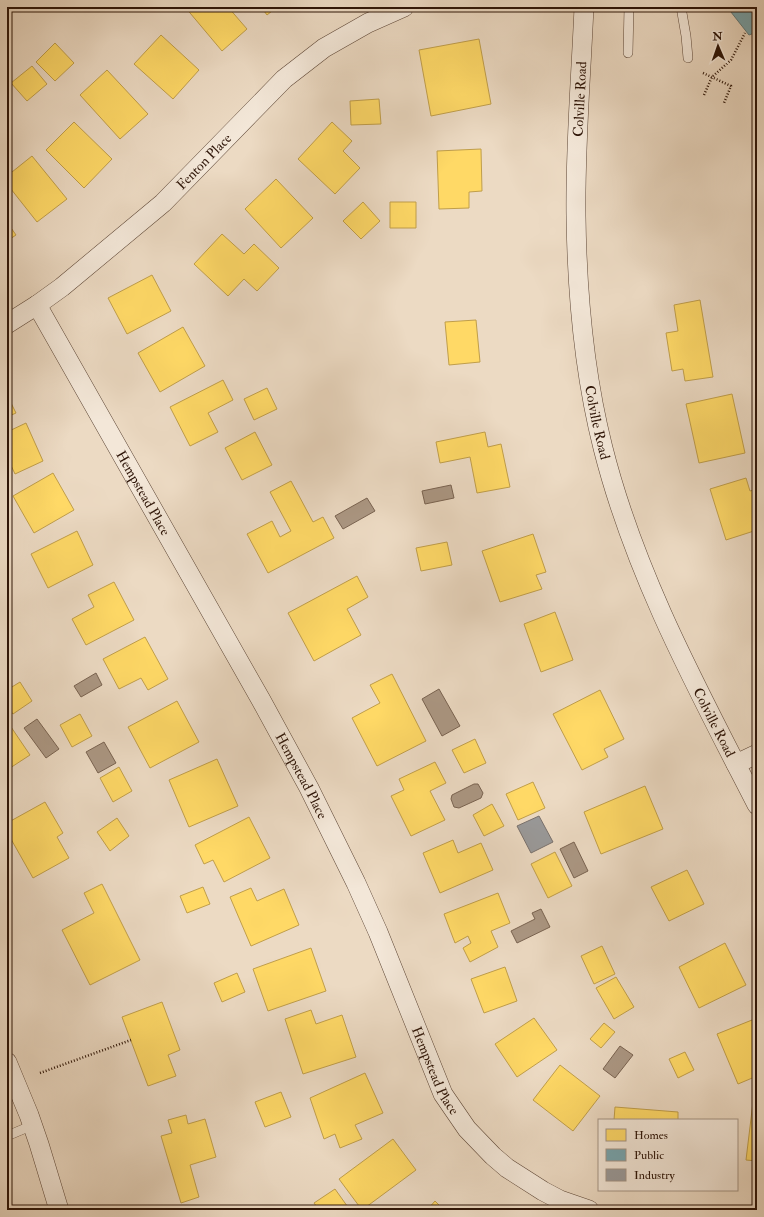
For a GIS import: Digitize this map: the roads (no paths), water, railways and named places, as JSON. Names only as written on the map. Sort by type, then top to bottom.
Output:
[{"type":"street","name":"Fenton Place","points":[[7,324],[37,305],[79,273],[163,203],[284,79],[324,48],[368,22],[404,7]]},
{"type":"street","name":"Colville Road","points":[[584,7],[578,132],[576,216],[579,304],[588,377],[603,448],[623,518],[650,588],[687,669],[757,805]]},
{"type":"street","name":"Hempstead Place","points":[[37,305],[257,693],[309,788],[354,879],[378,932],[443,1094],[467,1129],[507,1168],[560,1200],[589,1210]]},
{"type":"street","points":[[736,764],[757,754]]},
{"type":"street","points":[[7,1062],[33,1126],[46,1163],[59,1210]]},
{"type":"lane","points":[[628,7],[628,53]]},
{"type":"lane","points":[[680,7],[686,36],[688,58]]},
{"type":"lane","points":[[7,1136],[33,1126]]}]
